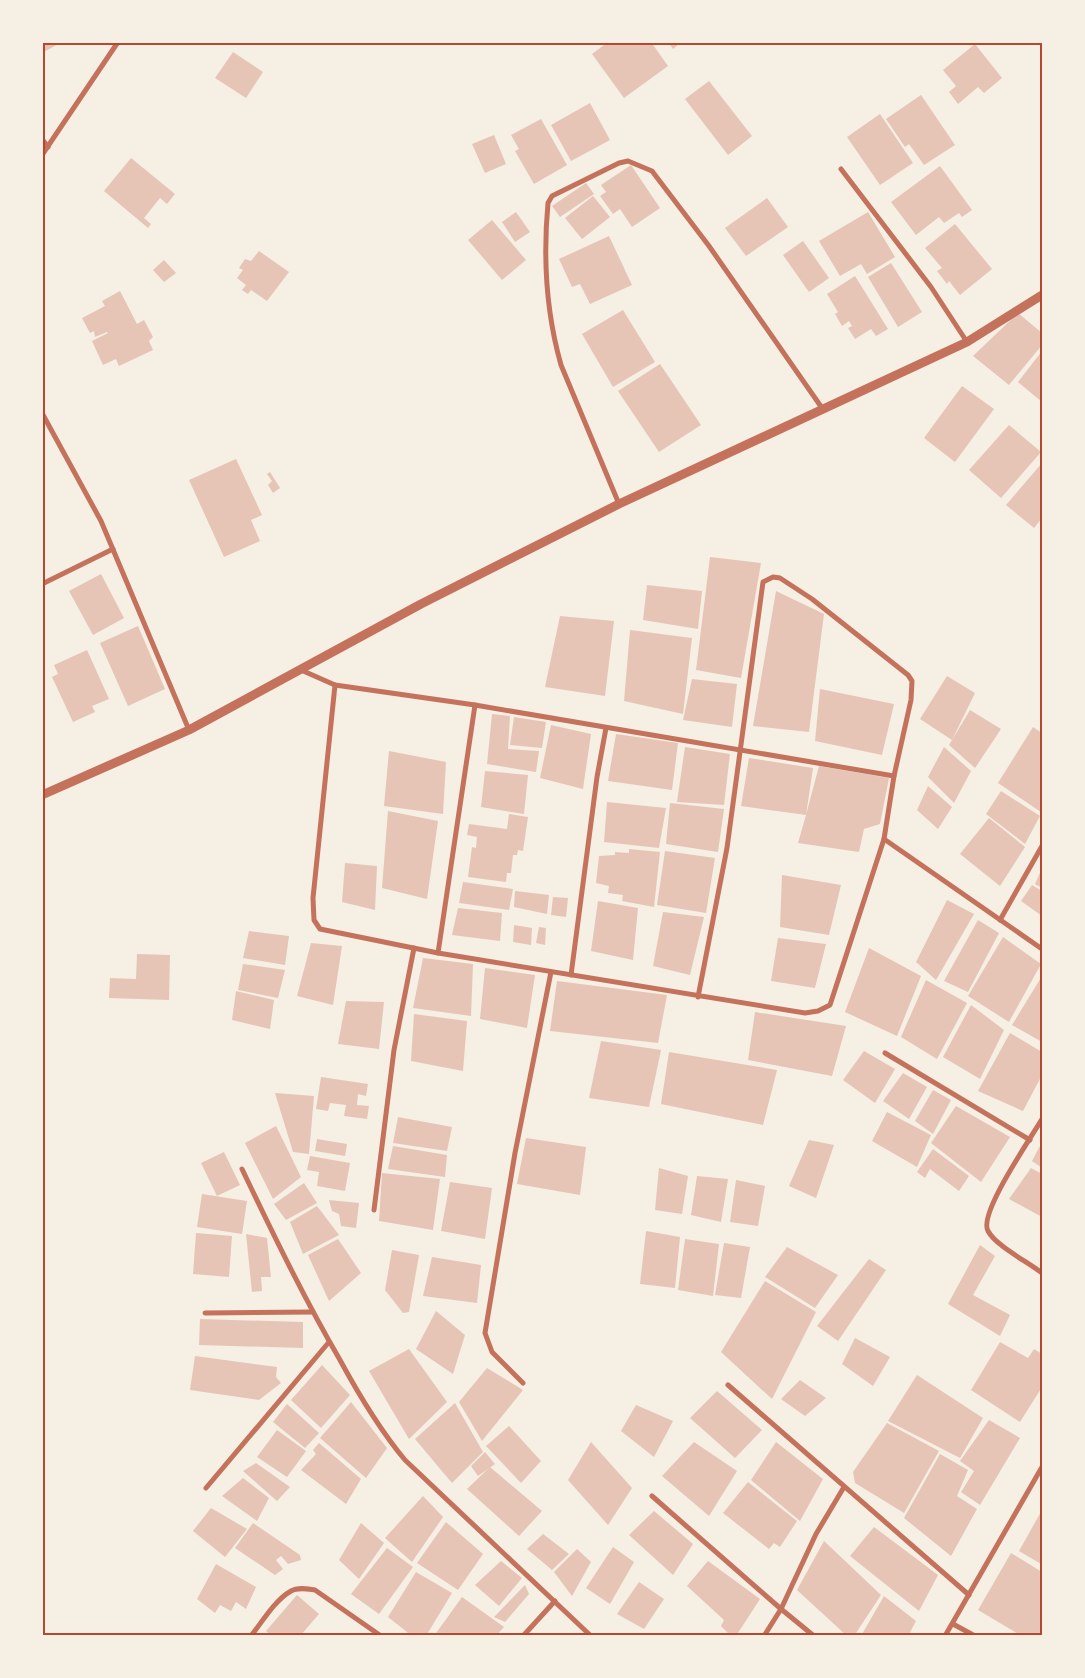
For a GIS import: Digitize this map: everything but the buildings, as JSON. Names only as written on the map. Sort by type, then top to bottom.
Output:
[{"type":"street","points":[[42,156],[118,42]]},
{"type":"street","points":[[42,139],[48,147]]},
{"type":"street","points":[[619,504],[561,365],[554,342],[545,254],[548,203],[552,196],[619,163],[628,161],[652,170],[822,408]]},
{"type":"street","points":[[841,169],[931,287],[967,342]]},
{"type":"street","points":[[42,795],[189,730],[420,604],[619,504],[967,342],[1042,295]]},
{"type":"street","points":[[42,413],[113,549],[189,730]]},
{"type":"street","points":[[42,584],[113,549]]},
{"type":"street","points":[[335,685],[313,898],[314,920],[324,931],[698,997],[805,1012],[818,1011],[830,1005],[884,840],[894,776],[911,700],[912,682],[908,675],[812,599],[780,578],[773,577],[763,582],[760,589],[738,749],[727,848],[698,997]]},
{"type":"street","points":[[300,670],[335,685],[475,705],[894,776]]},
{"type":"street","points":[[438,952],[475,705]]},
{"type":"street","points":[[571,975],[597,776],[606,728]]},
{"type":"street","points":[[884,840],[1042,949]]},
{"type":"street","points":[[1000,920],[1042,846]]},
{"type":"street","points":[[374,1210],[394,1050],[414,948]]},
{"type":"street","points":[[523,1383],[492,1352],[485,1333],[516,1153],[551,972]]},
{"type":"street","points":[[885,1053],[1030,1140]]},
{"type":"street","points":[[1042,1119],[992,1203],[986,1225],[995,1240],[1042,1273]]},
{"type":"street","points":[[242,1169],[294,1280],[364,1403],[389,1441],[405,1460],[591,1636]]},
{"type":"street","points":[[205,1313],[313,1312]]},
{"type":"street","points":[[206,1488],[329,1342]]},
{"type":"street","points":[[728,1385],[969,1595]]},
{"type":"street","points":[[945,1636],[1040,1476],[1042,1467]]},
{"type":"street","points":[[764,1636],[781,1609],[816,1534],[844,1487]]},
{"type":"street","points":[[652,1496],[814,1636]]},
{"type":"street","points":[[251,1636],[284,1597],[292,1591],[302,1588],[315,1590],[381,1636]]},
{"type":"street","points":[[523,1636],[555,1601]]},
{"type":"street","points":[[953,1624],[975,1636]]}]
